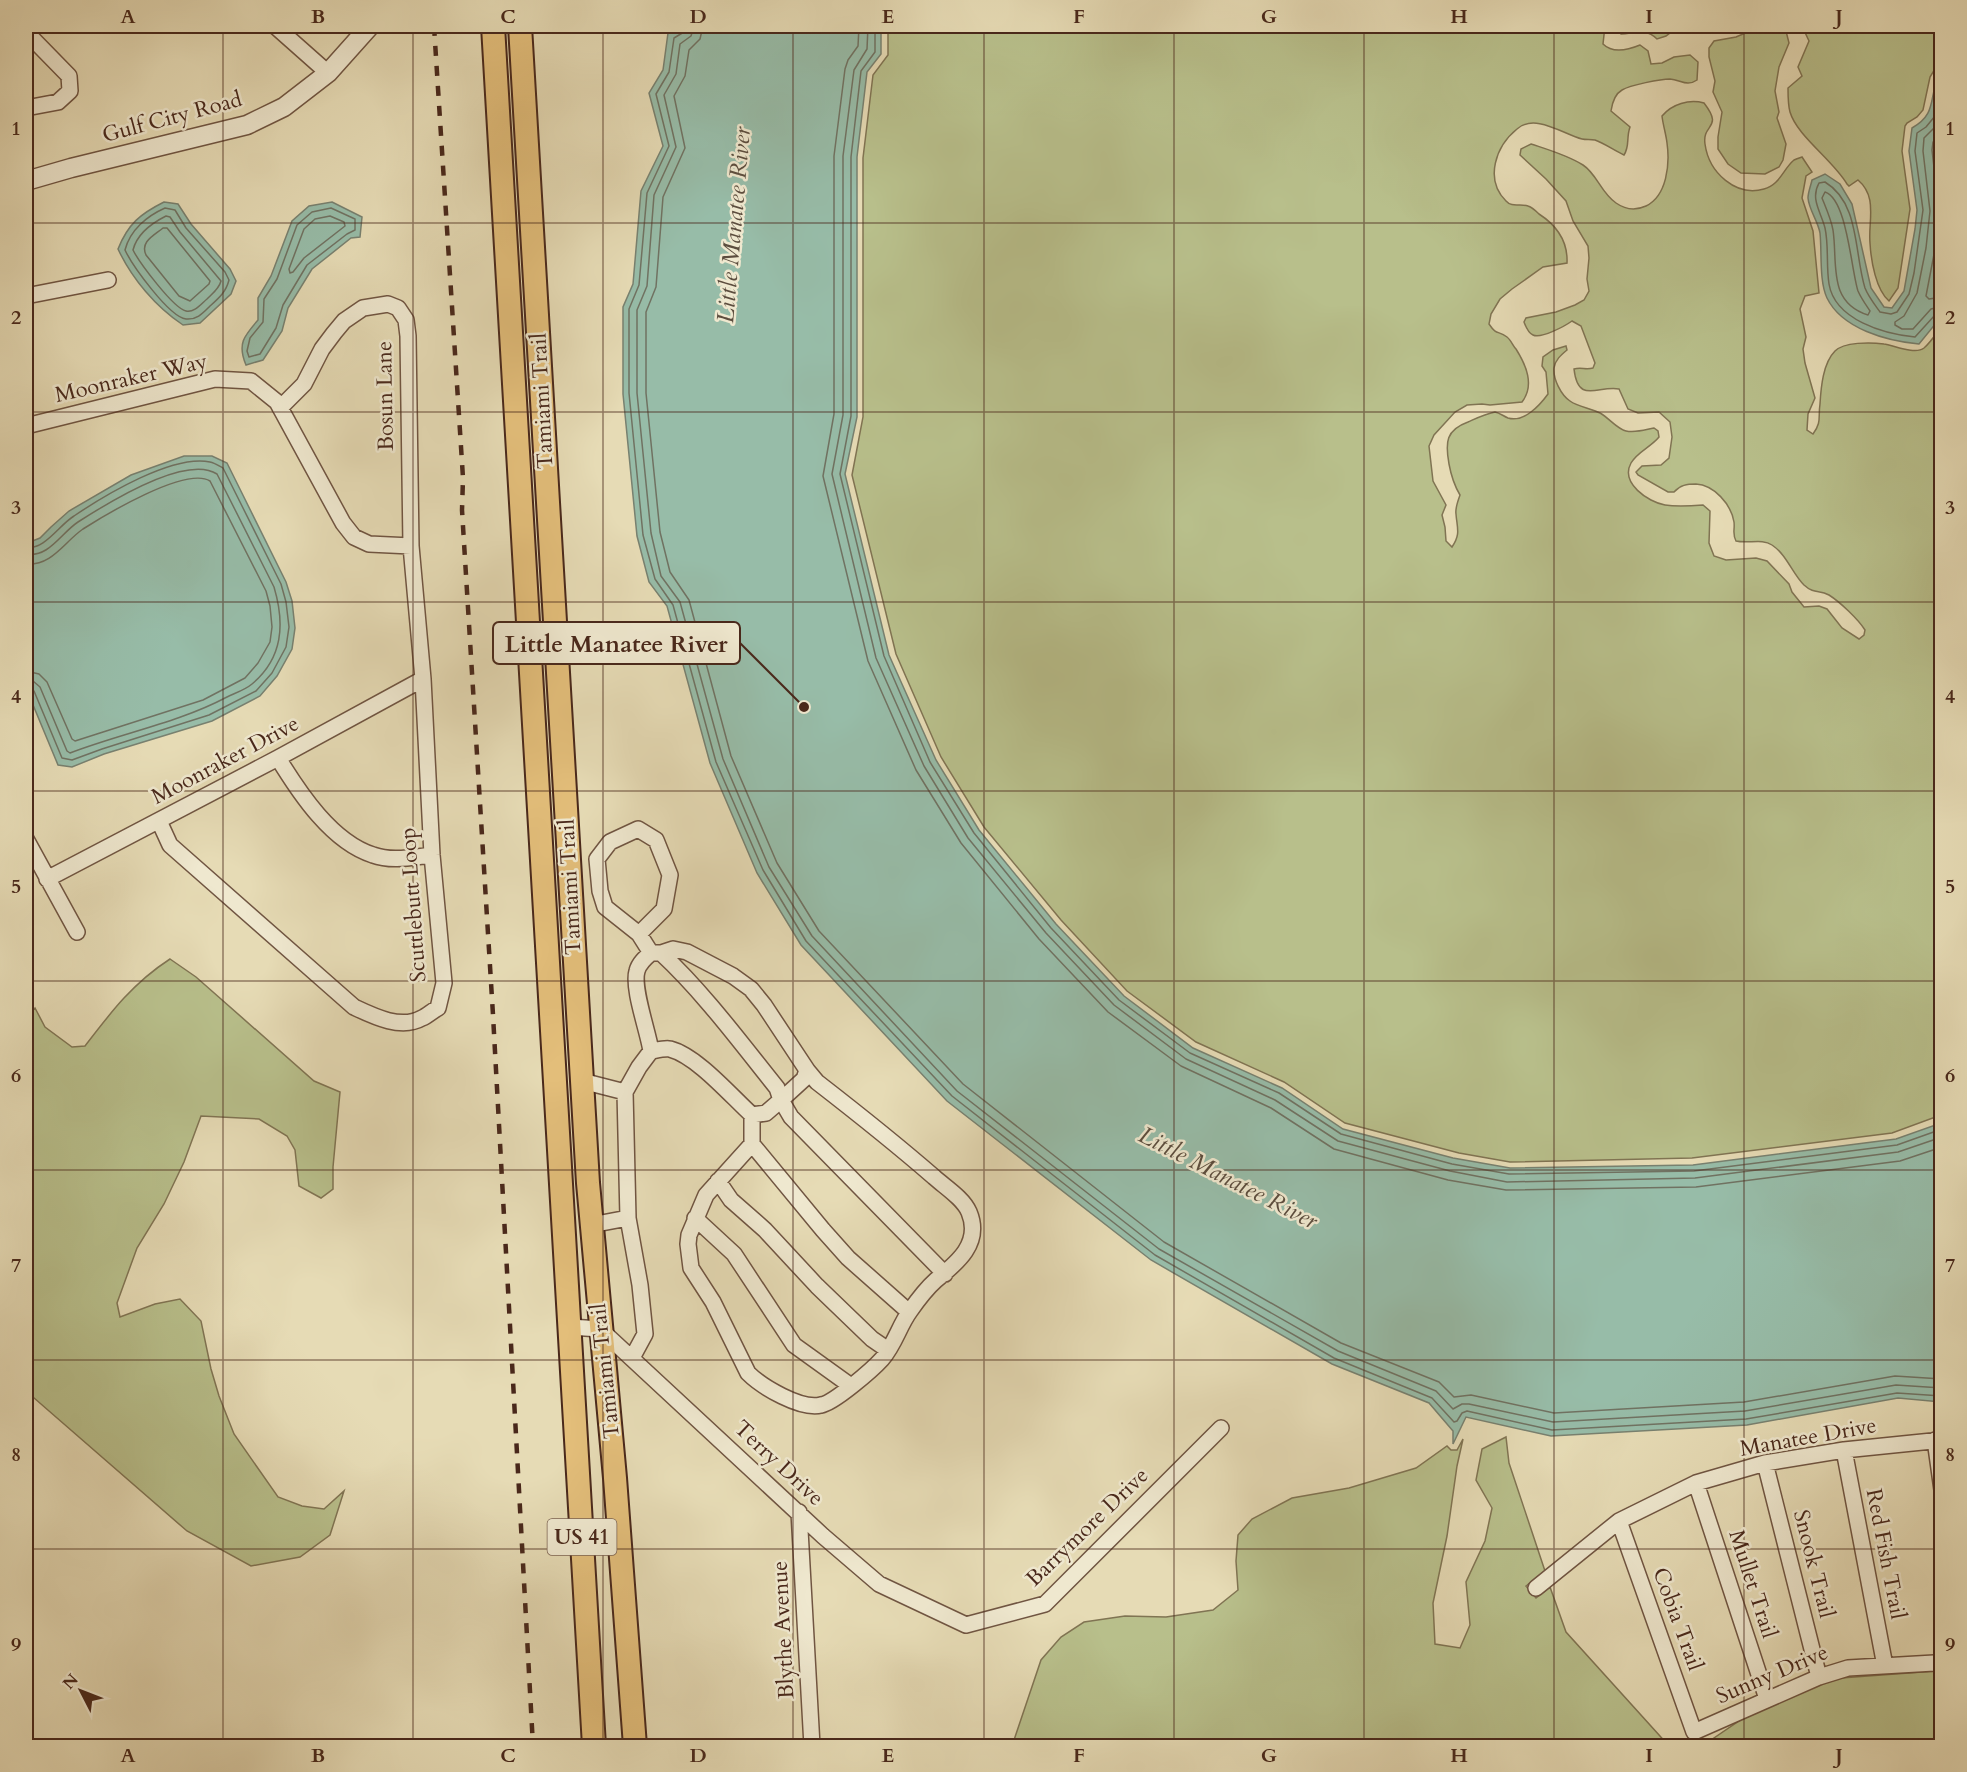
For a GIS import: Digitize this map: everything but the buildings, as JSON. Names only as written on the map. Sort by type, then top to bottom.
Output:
[{"type":"main road","name":"Tamiami Trail","points":[[493,26],[594,1746]]},
{"type":"main road","name":"Tamiami Trail","points":[[520,26],[591,1225],[616,1489],[635,1746]]},
{"type":"street","points":[[275,26],[328,72]]},
{"type":"street","name":"Gulf City Road","points":[[26,181],[247,125],[284,107],[328,72],[370,26]]},
{"type":"street","points":[[26,32],[69,76],[70,91],[58,102],[26,108]]},
{"type":"street","points":[[26,296],[108,280]]},
{"type":"street","name":"Bosun Lane","points":[[280,408],[304,384],[322,348],[344,321],[363,308],[388,304],[398,308],[406,320],[408,336],[411,546]]},
{"type":"street","name":"Moonraker Way","points":[[26,426],[215,379],[251,381],[277,402],[343,523],[354,537],[369,544],[411,546]]},
{"type":"street","name":"Scuttlebutt Loop","points":[[159,820],[170,845],[354,1007],[378,1018],[399,1022],[420,1020],[438,1008],[444,983],[432,855],[423,679],[411,546]]},
{"type":"street","points":[[524,550],[550,548]]},
{"type":"street","name":"Moonraker Drive","points":[[47,879],[423,679]]},
{"type":"street","points":[[278,758],[302,796],[345,842],[373,856],[398,859],[432,855]]},
{"type":"street","points":[[639,934],[664,909],[670,875],[656,840],[638,829],[610,842],[597,859],[600,891],[605,907],[639,934],[656,953],[684,974],[777,1088],[791,1117],[945,1274]]},
{"type":"street","points":[[26,839],[77,933]]},
{"type":"street","points":[[632,1358],[645,1334],[640,1285],[628,1218],[625,1092],[651,1051],[648,1031],[641,1011],[636,972],[642,961],[656,953],[673,949],[687,952],[733,976],[751,989],[817,1082],[961,1200],[969,1212],[972,1234],[969,1243],[960,1259],[935,1281],[909,1312],[882,1359],[851,1386],[830,1402],[819,1406],[782,1396],[757,1382],[748,1373],[722,1319],[691,1268],[688,1244],[695,1218],[705,1195],[752,1144]]},
{"type":"street","points":[[651,1051],[669,1049],[686,1057],[752,1115],[752,1144],[848,1258],[909,1312]]},
{"type":"street","points":[[752,1115],[766,1113],[804,1079],[807,1070]]},
{"type":"street","points":[[582,1081],[625,1092]]},
{"type":"street","points":[[718,1181],[731,1200],[765,1230],[817,1286],[872,1339],[888,1350]]},
{"type":"street","points":[[591,1225],[628,1218]]},
{"type":"street","points":[[695,1218],[734,1254],[794,1345],[851,1386]]},
{"type":"street","points":[[570,1328],[600,1329]]},
{"type":"street","name":"Terry Drive","points":[[600,1329],[879,1584],[966,1625]]},
{"type":"street","name":"Barrymore Drive","points":[[966,1625],[1045,1604],[1221,1428]]},
{"type":"street","points":[[1938,1440],[1941,1490]]},
{"type":"street","name":"Manatee Drive","points":[[1536,1588],[1619,1521],[1696,1484],[1765,1463],[1844,1450],[1938,1440]]},
{"type":"street","name":"Red Fish Trail","points":[[1844,1450],[1885,1666]]},
{"type":"street","name":"Snook Trail","points":[[1765,1463],[1819,1677]]},
{"type":"street","name":"Mullet Trail","points":[[1696,1484],[1767,1699]]},
{"type":"street","name":"Blythe Avenue","points":[[799,1512],[812,1746]]},
{"type":"street","name":"Cobia Trail","points":[[1619,1521],[1694,1732]]},
{"type":"street","name":"Sunny Drive","points":[[1694,1732],[1819,1677],[1848,1668],[1941,1664]]},
{"type":"shaded area","points":[[888,26],[1605,26],[1603,44],[1616,50],[1626,50],[1640,45],[1648,51],[1651,64],[1690,55],[1698,62],[1697,80],[1687,83],[1670,79],[1638,84],[1626,88],[1616,97],[1611,111],[1630,127],[1624,155],[1595,140],[1582,139],[1549,126],[1532,123],[1517,129],[1498,153],[1494,173],[1499,192],[1508,203],[1525,205],[1534,209],[1551,223],[1563,241],[1567,263],[1543,267],[1500,299],[1491,314],[1489,324],[1496,332],[1510,340],[1526,368],[1528,389],[1522,402],[1467,405],[1455,412],[1434,435],[1429,446],[1433,481],[1446,505],[1442,515],[1446,541],[1452,547],[1457,538],[1456,509],[1460,495],[1452,476],[1448,456],[1447,443],[1451,433],[1461,425],[1495,412],[1514,419],[1526,416],[1548,394],[1546,372],[1542,366],[1543,357],[1553,350],[1566,346],[1567,350],[1556,363],[1554,372],[1558,386],[1570,401],[1600,413],[1623,430],[1630,432],[1654,428],[1658,431],[1659,437],[1631,463],[1629,478],[1637,490],[1651,500],[1665,505],[1703,505],[1710,511],[1709,543],[1714,556],[1726,560],[1756,558],[1767,561],[1789,584],[1792,592],[1804,607],[1819,606],[1827,609],[1842,628],[1859,639],[1864,635],[1865,630],[1858,621],[1829,595],[1811,590],[1804,585],[1786,559],[1772,545],[1764,542],[1736,541],[1732,515],[1725,502],[1715,492],[1703,485],[1690,484],[1674,492],[1668,492],[1638,475],[1636,472],[1642,466],[1661,465],[1669,458],[1672,437],[1670,422],[1659,412],[1638,413],[1628,409],[1619,389],[1590,391],[1580,387],[1574,369],[1593,368],[1595,363],[1581,326],[1572,321],[1537,336],[1527,330],[1524,322],[1526,318],[1556,312],[1584,300],[1589,291],[1587,279],[1589,258],[1588,246],[1573,221],[1566,201],[1520,155],[1521,149],[1531,144],[1577,161],[1592,173],[1611,199],[1631,209],[1646,206],[1659,195],[1663,187],[1668,160],[1662,116],[1671,108],[1681,104],[1704,103],[1710,111],[1712,122],[1705,137],[1708,155],[1718,173],[1734,186],[1754,191],[1769,187],[1778,180],[1794,160],[1802,157],[1812,172],[1806,176],[1802,198],[1813,231],[1819,293],[1805,296],[1800,309],[1806,337],[1803,349],[1805,363],[1815,398],[1808,414],[1807,430],[1813,434],[1818,426],[1823,376],[1835,351],[1851,344],[1865,343],[1920,350],[1928,344],[1941,327],[1941,1115],[1892,1133],[1692,1158],[1510,1162],[1459,1153],[1345,1123],[1284,1082],[1196,1042],[1127,991],[1061,920],[984,827],[941,757],[896,654],[852,475],[863,417],[863,158],[873,75],[888,55]]},
{"type":"shaded area","points":[[1617,26],[1679,26],[1666,36],[1657,39],[1645,32],[1621,34]]},
{"type":"shaded area","points":[[1762,26],[1781,28],[1786,31],[1789,43],[1779,67],[1775,91],[1779,112],[1777,118],[1786,144],[1779,167],[1765,174],[1741,173],[1728,164],[1718,149],[1722,112],[1713,92],[1715,81],[1709,48],[1714,41],[1736,37]]},
{"type":"shaded area","points":[[1802,26],[1941,26],[1941,59],[1930,77],[1923,110],[1905,126],[1902,151],[1910,209],[1898,288],[1889,301],[1881,290],[1873,266],[1870,243],[1871,210],[1868,194],[1858,180],[1849,186],[1847,184],[1807,139],[1790,112],[1788,88],[1802,76],[1798,67],[1809,41]]},
{"type":"shaded area","points":[[170,959],[196,977],[314,1081],[340,1092],[333,1189],[321,1198],[299,1186],[295,1150],[287,1136],[259,1119],[201,1116],[184,1162],[164,1204],[137,1248],[117,1303],[120,1317],[155,1304],[180,1299],[201,1321],[211,1369],[234,1434],[278,1497],[302,1506],[324,1509],[344,1491],[330,1535],[300,1557],[251,1566],[187,1531],[26,1391],[26,1018],[35,1008],[45,1027],[72,1047],[85,1046],[134,988]]},
{"type":"shaded area","points":[[1506,1437],[1509,1463],[1545,1571],[1526,1586],[1536,1598],[1550,1587],[1566,1632],[1669,1746],[1012,1746],[1041,1660],[1061,1637],[1084,1622],[1125,1616],[1166,1617],[1213,1610],[1238,1590],[1236,1561],[1238,1535],[1252,1519],[1292,1498],[1349,1488],[1416,1468],[1447,1446],[1451,1450],[1457,1450],[1463,1439],[1433,1603],[1435,1644],[1460,1648],[1470,1625],[1466,1582],[1485,1541],[1492,1508],[1476,1480],[1482,1449]]},
{"type":"shaded area","points":[[1941,1672],[1941,1746],[1706,1746],[1711,1740],[1745,1717],[1821,1684],[1841,1678]]},
{"type":"water","name":"Little Manatee River","points":[[686,26],[881,26],[881,54],[867,72],[857,157],[857,417],[845,474],[889,655],[936,760],[979,830],[1056,924],[1124,996],[1193,1048],[1282,1088],[1343,1129],[1453,1158],[1510,1168],[1693,1165],[1896,1139],[1941,1123],[1941,1402],[1898,1398],[1747,1425],[1551,1436],[1466,1417],[1453,1444],[1453,1431],[1429,1403],[1332,1364],[1151,1260],[947,1101],[801,945],[757,873],[710,763],[667,606],[649,582],[637,536],[623,394],[623,307],[633,284],[641,191],[663,146],[649,93],[663,70],[668,33]]},
{"type":"water","points":[[1941,72],[1941,317],[1919,344],[1893,340],[1867,332],[1843,318],[1834,309],[1824,291],[1820,233],[1808,196],[1812,180],[1825,174],[1840,184],[1852,204],[1871,288],[1884,307],[1892,308],[1904,291],[1915,229],[1917,210],[1909,151],[1912,128],[1926,116]]},
{"type":"water","points":[[164,202],[178,204],[191,224],[230,269],[236,281],[231,294],[200,323],[183,325],[163,310],[138,281],[118,249],[131,226],[148,211]]},
{"type":"water","points":[[332,202],[362,217],[360,237],[351,238],[312,269],[288,308],[282,331],[263,360],[246,365],[242,351],[243,341],[258,320],[258,298],[271,276],[292,221],[309,206]]},
{"type":"water","points":[[184,456],[212,456],[227,463],[286,582],[292,601],[295,628],[292,649],[277,676],[260,696],[212,721],[104,754],[72,767],[58,765],[26,688],[26,541],[30,542],[40,538],[69,511],[131,475]]},
{"type":"railway","points":[[434,26],[463,478],[462,510],[493,1015],[533,1746]]},
{"type":"place","name":"Little Manatee River","points":[[804,707]]}]
